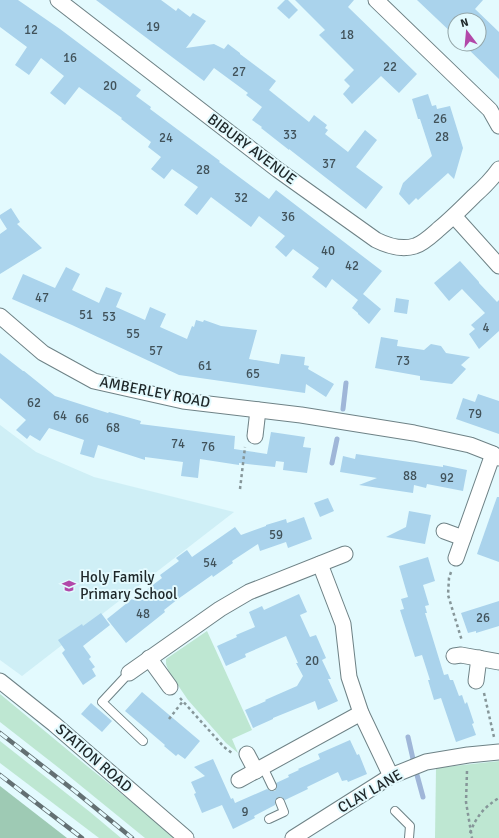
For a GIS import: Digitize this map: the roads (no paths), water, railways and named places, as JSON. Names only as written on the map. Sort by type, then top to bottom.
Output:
[{"type":"street","name":"BIBURY AVENUE","points":[[58,0],[278,170],[376,240],[385,244],[395,247],[416,246],[427,239],[454,216],[489,182],[499,169]]},
{"type":"street","points":[[376,0],[490,110],[499,126]]},
{"type":"street","points":[[454,216],[499,266]]},
{"type":"street","name":"AMBERLEY ROAD","points":[[0,316],[43,353],[94,381],[183,401],[301,415],[414,433],[470,446],[496,456],[456,558]]},
{"type":"street","points":[[255,436],[258,410]]},
{"type":"street","points":[[444,532],[464,538]]},
{"type":"street","points":[[129,673],[220,609],[249,592],[345,554]]},
{"type":"street","points":[[320,564],[342,624],[349,678],[361,713],[391,776]]},
{"type":"street","points":[[476,681],[467,657],[499,662]]},
{"type":"street","points":[[149,658],[170,687]]},
{"type":"street","name":"STATION ROAD","points":[[0,681],[54,724],[186,838]]},
{"type":"street","points":[[239,780],[361,713]]},
{"type":"street","name":"CLAY LANE","points":[[293,838],[391,776],[426,762],[468,755],[499,752]]},
{"type":"street","points":[[247,754],[260,769]]},
{"type":"lane","points":[[129,673],[102,702],[143,740]]},
{"type":"lane","points":[[260,769],[272,786]]},
{"type":"lane","points":[[269,819],[284,812],[280,802]]},
{"type":"lane","points":[[395,811],[410,826],[409,838]]},
{"type":"waterway","points":[[343,409],[346,383]]},
{"type":"waterway","points":[[332,463],[337,439]]},
{"type":"waterway","points":[[408,737],[413,759]]},
{"type":"waterway","points":[[417,775],[423,797]]},
{"type":"railway","points":[[0,733],[132,838]]},
{"type":"railway","points":[[0,775],[82,838]]},
{"type":"place","name":"Holy Family Primary School","points":[[69,586]]}]
